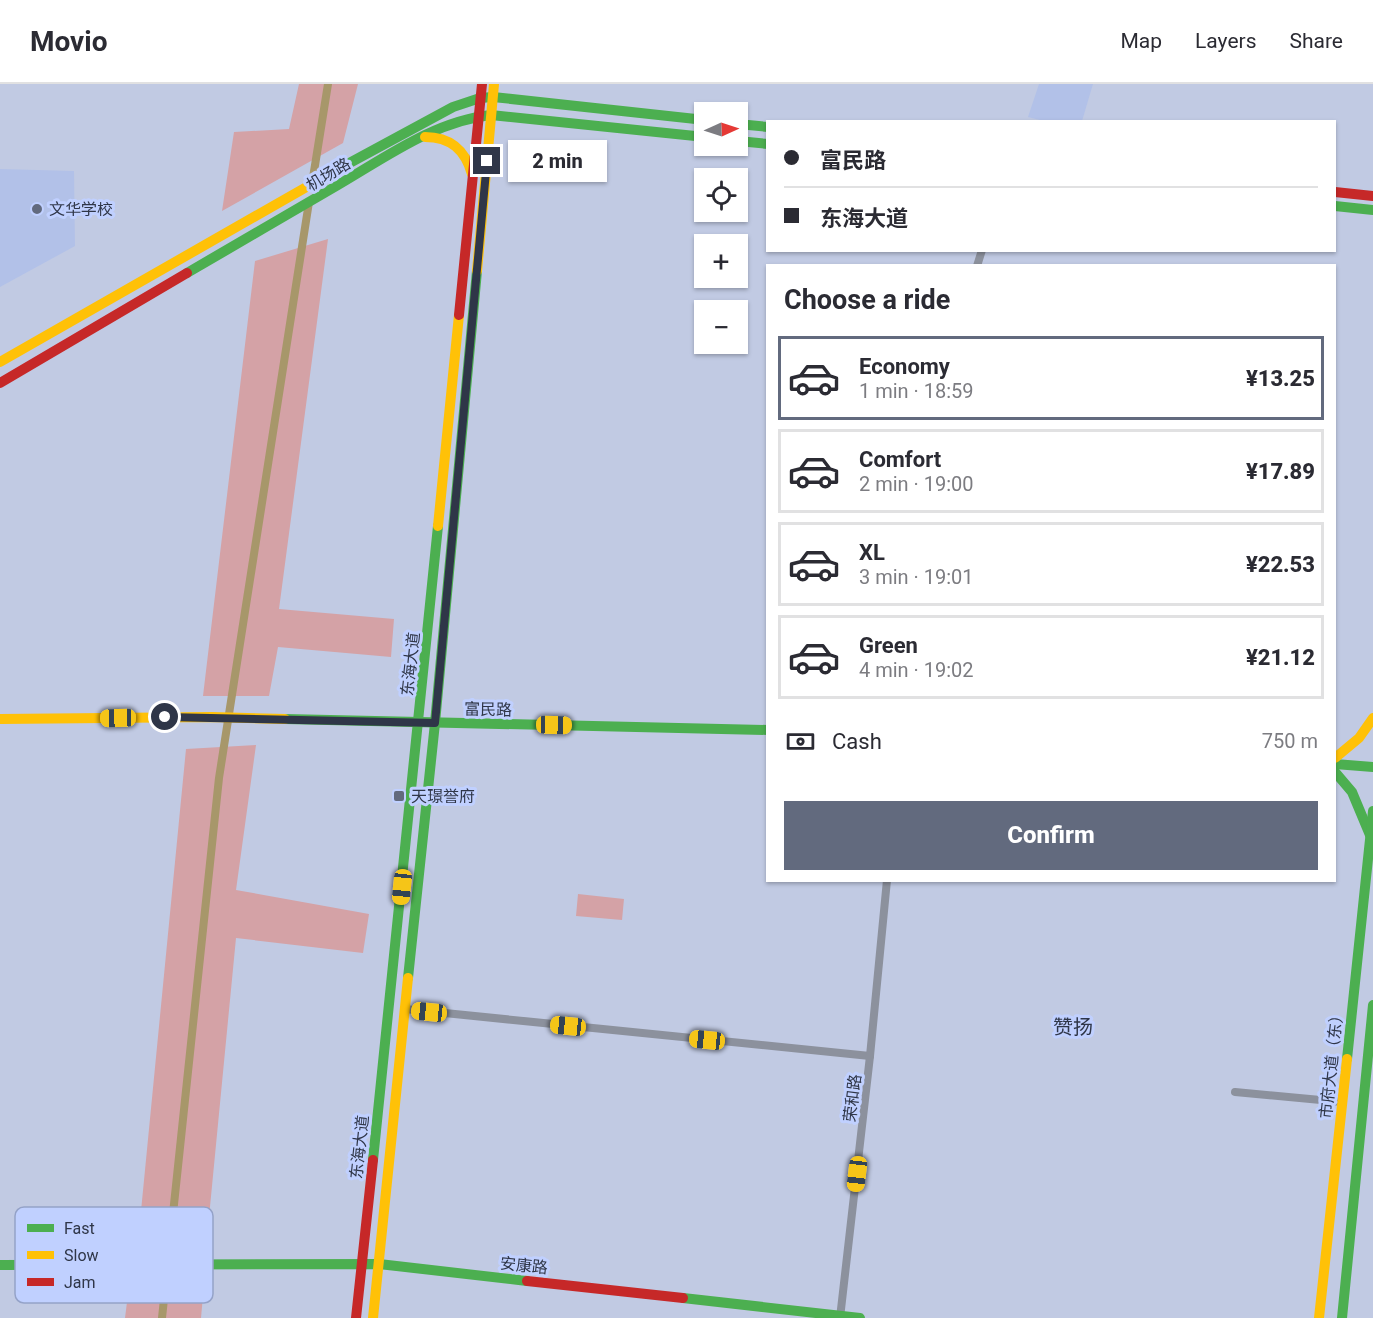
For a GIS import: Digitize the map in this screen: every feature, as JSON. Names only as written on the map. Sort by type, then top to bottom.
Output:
[{"type":"main road","name":"东海大道","points":[[356,1318],[419,723],[482,84]]},
{"type":"main road","name":"东海大道","points":[[373,1318],[435,723],[494,84]]},
{"type":"main road","name":"机场路","points":[[0,362],[343,166],[453,107],[480,98],[493,97],[694,119]]},
{"type":"main road","name":"机场路","points":[[0,383],[345,181],[450,124],[491,115],[694,136]]},
{"type":"main road","points":[[748,125],[766,127]]},
{"type":"main road","points":[[421,138],[444,138],[454,142],[465,153],[473,178]]},
{"type":"main road","points":[[748,142],[766,144]]},
{"type":"main road","points":[[1336,192],[1373,196]]},
{"type":"main road","points":[[1336,206],[1373,210]]},
{"type":"main road","name":"富民路","points":[[0,719],[212,717],[766,730]]},
{"type":"main road","points":[[1336,757],[1359,738],[1373,718]]},
{"type":"main road","points":[[1336,765],[1373,767]]},
{"type":"main road","points":[[1336,773],[1352,792],[1370,835]]},
{"type":"main road","name":"市府大道（东）","points":[[1319,1318],[1373,811]]},
{"type":"main road","points":[[1342,1318],[1368,1109],[1373,1005]]},
{"type":"main road","name":"安康路","points":[[213,1264],[379,1264],[860,1318]]},
{"type":"main road","name":"安康路","points":[[0,1265],[15,1265]]},
{"type":"street","name":"荣和路","points":[[840,1317],[888,882]]},
{"type":"street","points":[[405,1009],[870,1056]]},
{"type":"street","points":[[1235,1092],[1342,1102]]},
{"type":"shaded area","points":[[299,84],[358,84],[343,143],[222,211],[234,132],[289,129]]},
{"type":"shaded area","points":[[1039,84],[1093,84],[1082,120],[1040,120],[1028,117]]},
{"type":"shaded area","name":"文华学校","points":[[0,169],[74,171],[75,246],[0,287]]},
{"type":"shaded area","points":[[328,239],[279,609],[394,619],[391,657],[278,647],[269,696],[203,696],[255,261]]},
{"type":"shaded area","points":[[256,745],[236,890],[369,914],[363,953],[236,938],[210,1207],[141,1207],[186,749]]},
{"type":"shaded area","points":[[578,894],[624,899],[622,920],[576,916]]},
{"type":"shaded area","points":[[127,1303],[202,1303],[201,1318],[125,1318]]},
{"type":"waterway","points":[[312,184],[328,84]]},
{"type":"waterway","points":[[174,1207],[219,778],[309,202]]},
{"type":"waterway","points":[[162,1318],[164,1303]]},
{"type":"traffic: fast","points":[[331,173],[453,107],[480,98],[493,97],[694,119]]},
{"type":"traffic: fast","points":[[187,273],[393,152],[431,132],[470,119],[491,115],[694,136]]},
{"type":"traffic: fast","points":[[748,125],[766,127]]},
{"type":"traffic: fast","points":[[748,142],[766,144]]},
{"type":"traffic: fast","points":[[1336,206],[1373,210]]},
{"type":"traffic: fast","points":[[408,978],[435,723],[477,271]]},
{"type":"traffic: fast","points":[[373,1160],[438,526]]},
{"type":"traffic: fast","points":[[285,719],[766,730]]},
{"type":"traffic: fast","points":[[1336,764],[1373,767]]},
{"type":"traffic: fast","points":[[1336,773],[1352,792],[1370,835]]},
{"type":"traffic: fast","points":[[1347,1059],[1373,811]]},
{"type":"traffic: fast","points":[[1342,1318],[1373,1005]]},
{"type":"traffic: fast","points":[[213,1264],[379,1264],[527,1281]]},
{"type":"traffic: fast","points":[[0,1265],[15,1265]]},
{"type":"traffic: fast","points":[[683,1298],[860,1318]]},
{"type":"traffic: slow","points":[[477,271],[494,84]]},
{"type":"traffic: slow","points":[[425,137],[442,139],[456,147],[465,158],[472,174]]},
{"type":"traffic: slow","points":[[0,362],[331,173]]},
{"type":"traffic: slow","points":[[438,526],[459,315]]},
{"type":"traffic: slow","points":[[0,719],[212,717],[285,719]]},
{"type":"traffic: slow","points":[[1336,757],[1359,738],[1373,718]]},
{"type":"traffic: slow","points":[[373,1318],[408,978]]},
{"type":"traffic: slow","points":[[1319,1318],[1347,1059]]},
{"type":"traffic: jam","points":[[459,315],[482,84]]},
{"type":"traffic: jam","points":[[1336,192],[1373,196]]},
{"type":"traffic: jam","points":[[0,383],[187,273]]},
{"type":"traffic: jam","points":[[356,1318],[373,1160]]},
{"type":"traffic: jam","points":[[527,1281],[683,1298]]},
{"type":"place","name":"文华学校","points":[[37,209]]},
{"type":"place","name":"天璟誉府","points":[[399,796]]},
{"type":"district","name":"赞扬","points":[[1073,1027]]},
{"type":"route","points":[[165,717],[435,723],[487,161]]}]
